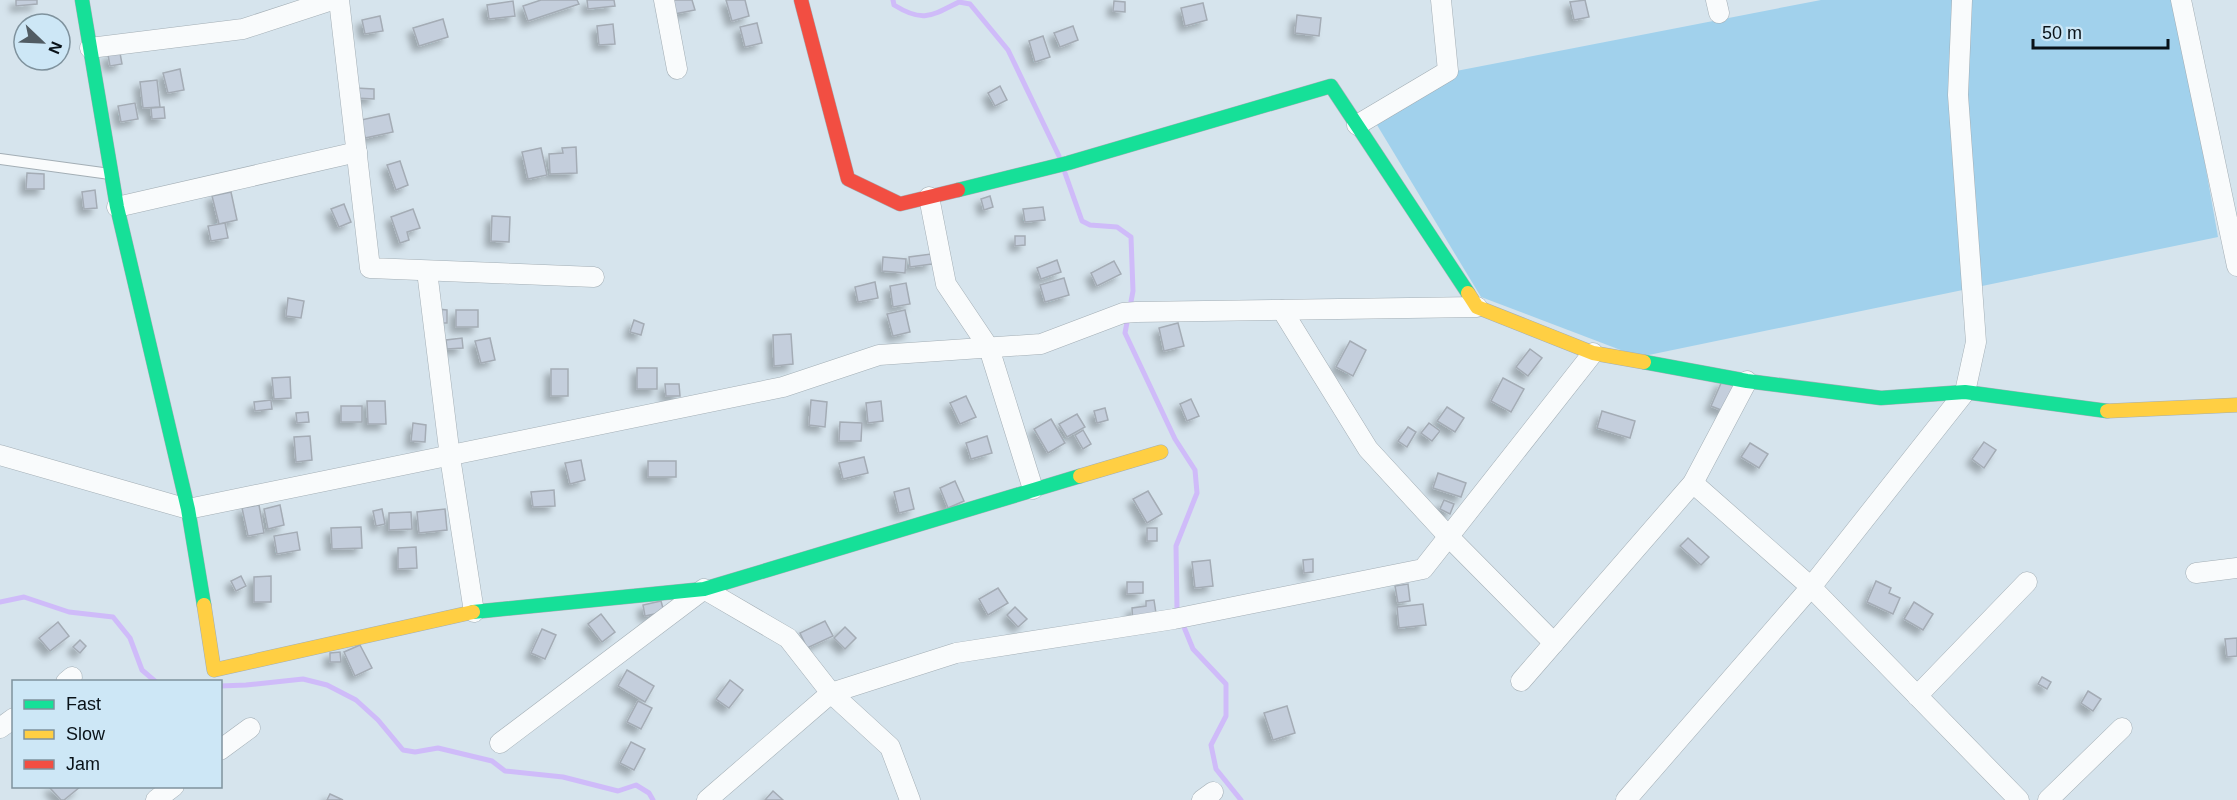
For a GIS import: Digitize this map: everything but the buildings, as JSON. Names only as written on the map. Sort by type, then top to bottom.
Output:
[{"type":"street","points":[[82,0],[117,207],[188,509],[214,670],[474,612],[704,589],[1161,452]]},
{"type":"street","points":[[90,48],[243,28],[332,0]]},
{"type":"street","points":[[339,0],[370,268],[594,277]]},
{"type":"street","points":[[664,0],[677,69]]},
{"type":"street","points":[[801,0],[848,178],[900,204],[1062,164],[1331,86],[1477,306]]},
{"type":"street","points":[[1357,125],[1448,70],[1441,0]]},
{"type":"street","points":[[1626,800],[1811,587],[1965,392],[1976,342],[1958,95],[1962,0]]},
{"type":"street","points":[[2181,0],[2233,234],[2237,266]]},
{"type":"street","points":[[117,207],[357,152]]},
{"type":"street","points":[[929,197],[946,284],[989,348],[1033,489]]},
{"type":"street","points":[[427,271],[450,457],[474,612]]},
{"type":"street","points":[[0,454],[188,509],[783,387],[879,355],[1041,344],[1129,313],[1477,306],[1593,353],[1748,381],[1881,398],[1965,392],[2100,411],[2237,405]]},
{"type":"street","points":[[1282,310],[1368,449],[1448,536],[1554,643]]},
{"type":"street","points":[[707,800],[831,693],[956,653],[1179,618],[1423,569],[1593,353]]},
{"type":"street","points":[[1521,681],[1693,483],[1748,381]]},
{"type":"street","points":[[1693,483],[1811,587],[2019,800]]},
{"type":"street","points":[[2196,573],[2237,568]]},
{"type":"street","points":[[1917,696],[2027,582]]},
{"type":"street","points":[[704,589],[788,638],[831,693],[890,747],[910,800]]},
{"type":"street","points":[[500,743],[704,589]]},
{"type":"street","points":[[222,749],[250,728]]},
{"type":"street","points":[[2048,800],[2122,728]]},
{"type":"street","points":[[156,800],[171,788]]},
{"type":"lane","points":[[0,159],[111,174]]},
{"type":"shaded area","points":[[1821,0],[2176,0],[2218,237],[1639,357],[1481,297],[1377,125],[1456,71]]},
{"type":"waterway","points":[[893,0],[894,5],[904,11],[920,16],[934,14],[959,2],[970,4],[1008,50],[1059,156]]},
{"type":"waterway","points":[[1065,173],[1082,221],[1090,225],[1117,227],[1131,237],[1133,291],[1130,307]]},
{"type":"waterway","points":[[1128,317],[1125,333],[1175,439],[1195,470],[1197,493],[1176,546],[1177,610],[1193,649],[1226,684],[1226,716],[1211,745],[1216,769],[1241,800]]},
{"type":"waterway","points":[[0,602],[24,597],[69,612],[113,617],[130,638],[142,670],[154,680]]},
{"type":"waterway","points":[[222,686],[303,679],[327,685],[356,700],[378,720],[403,750],[415,752],[438,748],[492,761],[505,771],[563,777],[618,791],[636,785],[649,793],[653,800]]},
{"type":"traffic: fast","points":[[82,0],[117,207],[188,509],[204,605]]},
{"type":"traffic: fast","points":[[958,190],[1068,163],[1331,86],[1468,293]]},
{"type":"traffic: fast","points":[[1644,362],[1747,381],[1881,398],[1965,392],[2107,411]]},
{"type":"traffic: fast","points":[[473,612],[704,589],[1080,476]]},
{"type":"traffic: slow","points":[[1468,293],[1477,307],[1593,353],[1644,362]]},
{"type":"traffic: slow","points":[[2107,411],[2237,405]]},
{"type":"traffic: slow","points":[[1080,476],[1161,452]]},
{"type":"traffic: slow","points":[[204,605],[214,670],[473,612]]},
{"type":"traffic: jam","points":[[801,0],[848,179],[900,204],[958,190]]}]
